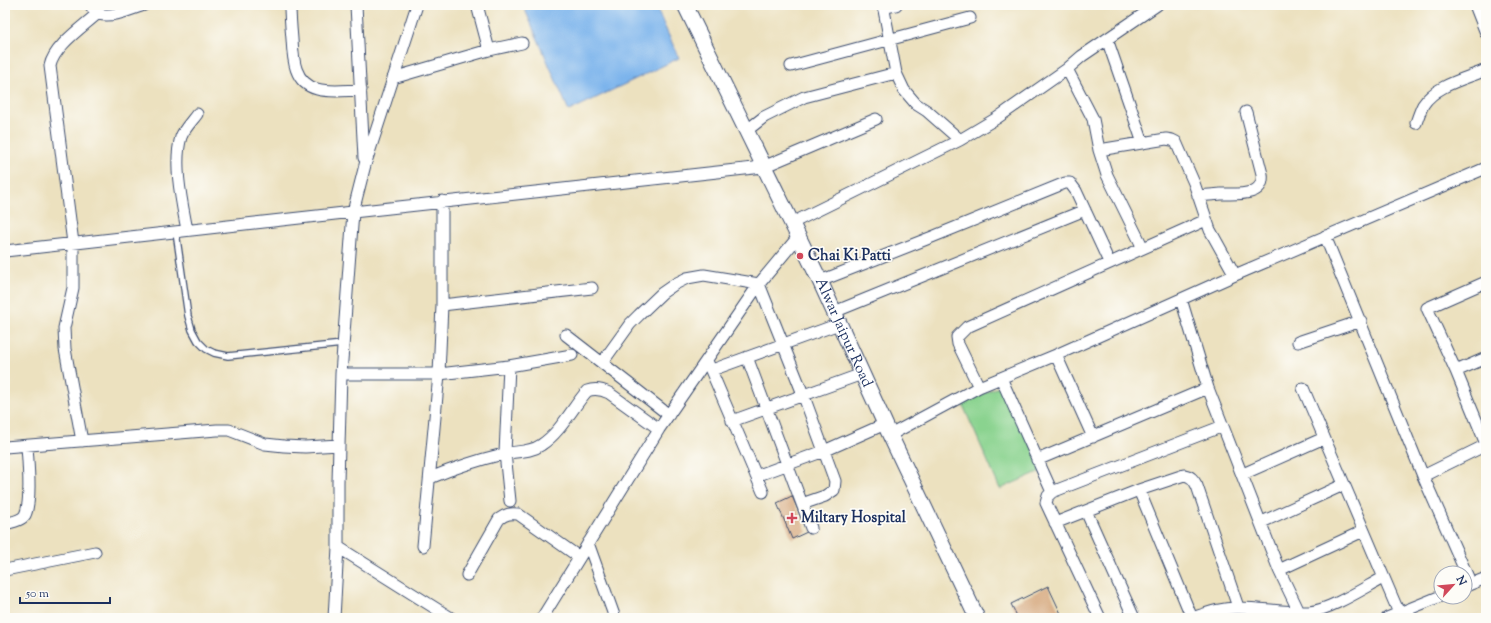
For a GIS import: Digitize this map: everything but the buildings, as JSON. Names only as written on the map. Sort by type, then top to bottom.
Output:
[{"type":"main road","name":"Alwar Jaipur Road","points":[[685,5],[820,281],[887,429],[978,618]]},
{"type":"street","points":[[90,5],[98,13],[108,15],[144,5]]},
{"type":"street","points":[[290,5],[294,64],[299,77],[306,84],[316,89],[327,91],[360,90]]},
{"type":"street","points":[[356,5],[365,165]]},
{"type":"street","points":[[334,618],[338,547],[341,374],[353,212],[365,165],[417,5]]},
{"type":"street","points":[[477,5],[489,50]]},
{"type":"street","points":[[896,5],[883,7],[896,73],[900,82],[911,99],[960,140]]},
{"type":"street","points":[[792,223],[960,140],[1013,108],[1068,69],[1082,56],[1157,5]]},
{"type":"street","points":[[1475,5],[1486,33]]},
{"type":"street","points":[[82,441],[65,348],[64,328],[73,288],[73,243],[50,66],[51,60],[58,49],[98,13]]},
{"type":"street","points":[[791,66],[890,41],[970,18]]},
{"type":"street","points":[[1108,39],[1143,143]]},
{"type":"street","points":[[393,78],[489,50],[522,43]]},
{"type":"street","points":[[1068,69],[1093,119],[1107,175],[1143,248]]},
{"type":"street","points":[[1416,123],[1422,107],[1432,95],[1444,87],[1486,70]]},
{"type":"street","points":[[746,131],[764,117],[804,97],[896,73]]},
{"type":"street","points":[[1198,196],[1245,193],[1260,187],[1263,181],[1262,174],[1246,112]]},
{"type":"street","points":[[187,230],[179,178],[179,148],[181,136],[197,114]]},
{"type":"street","points":[[5,251],[763,167],[876,119]]},
{"type":"street","points":[[1100,150],[1166,139],[1176,142],[1194,183],[1210,230],[1235,275]]},
{"type":"street","points":[[756,476],[887,429],[1235,275],[1486,168]]},
{"type":"street","points":[[820,281],[1065,183],[1070,183],[1074,187],[1109,262]]},
{"type":"street","points":[[423,546],[439,374],[442,305],[442,202]]},
{"type":"street","points":[[709,365],[747,357],[783,344],[837,318],[1085,210]]},
{"type":"street","points":[[979,387],[958,344],[957,337],[967,327],[1109,262],[1206,220]]},
{"type":"street","points":[[1325,236],[1460,565]]},
{"type":"street","points":[[542,618],[669,415],[709,365],[759,284],[798,237]]},
{"type":"street","points":[[602,363],[630,324],[639,315],[662,293],[687,278],[704,274],[759,284]]},
{"type":"street","points":[[1423,476],[1486,444],[1456,371],[1427,308],[1486,282]]},
{"type":"street","points":[[759,284],[803,394],[835,481],[834,490],[825,496],[802,504]]},
{"type":"street","points":[[442,305],[592,288]]},
{"type":"street","points":[[1181,299],[1208,388],[1262,522],[1279,570],[1300,614]]},
{"type":"street","points":[[1298,342],[1360,321]]},
{"type":"street","points":[[566,335],[669,415]]},
{"type":"street","points":[[341,374],[439,374],[509,366],[572,355]]},
{"type":"street","points":[[1056,355],[1093,437]]},
{"type":"street","points":[[747,357],[811,528]]},
{"type":"street","points":[[1456,371],[1486,358]]},
{"type":"street","points":[[709,365],[763,492]]},
{"type":"street","points":[[509,366],[505,453],[510,501]]},
{"type":"street","points":[[732,421],[803,394],[862,374]]},
{"type":"street","points":[[1001,378],[1052,492]]},
{"type":"street","points":[[430,478],[454,468],[505,453],[532,450],[540,446],[555,433],[586,391],[595,388],[609,393],[660,429]]},
{"type":"street","points":[[1037,460],[1208,388]]},
{"type":"street","points":[[1303,388],[1343,485],[1399,613]]},
{"type":"street","points":[[1100,618],[1054,523],[1046,503],[1048,496],[1052,492],[1223,426]]},
{"type":"street","points":[[5,447],[217,430],[229,430],[252,440],[271,445],[305,447],[339,445]]},
{"type":"street","points":[[1243,474],[1324,438]]},
{"type":"street","points":[[5,524],[17,521],[24,516],[27,507],[29,494],[27,446]]},
{"type":"street","points":[[1054,523],[1139,490],[1184,475],[1188,476],[1193,479],[1197,486],[1238,608]]},
{"type":"street","points":[[1262,522],[1343,485]]},
{"type":"street","points":[[1139,490],[1192,618],[1212,611],[1238,608],[1300,614],[1326,607],[1383,578]]},
{"type":"street","points":[[1086,510],[1134,618]]},
{"type":"street","points":[[467,576],[499,519],[510,513],[518,514],[579,557]]},
{"type":"street","points":[[1279,570],[1363,531]]},
{"type":"street","points":[[588,543],[616,618]]},
{"type":"street","points":[[338,547],[451,618]]},
{"type":"street","points":[[5,570],[95,552]]},
{"type":"street","points":[[1473,583],[1486,578]]},
{"type":"street","points":[[1387,618],[1433,599]]},
{"type":"lane","points":[[176,232],[188,316],[192,330],[198,341],[206,349],[214,353],[228,356],[343,344]]},
{"type":"green space","points":[[1004,384],[1043,470],[1000,489],[962,403]]},
{"type":"water","points":[[523,5],[655,5],[679,58],[569,111]]},
{"type":"place","name":"Chai Ki Patti","points":[[800,256]]},
{"type":"place","name":"Miltary Hospital","points":[[792,518]]}]
